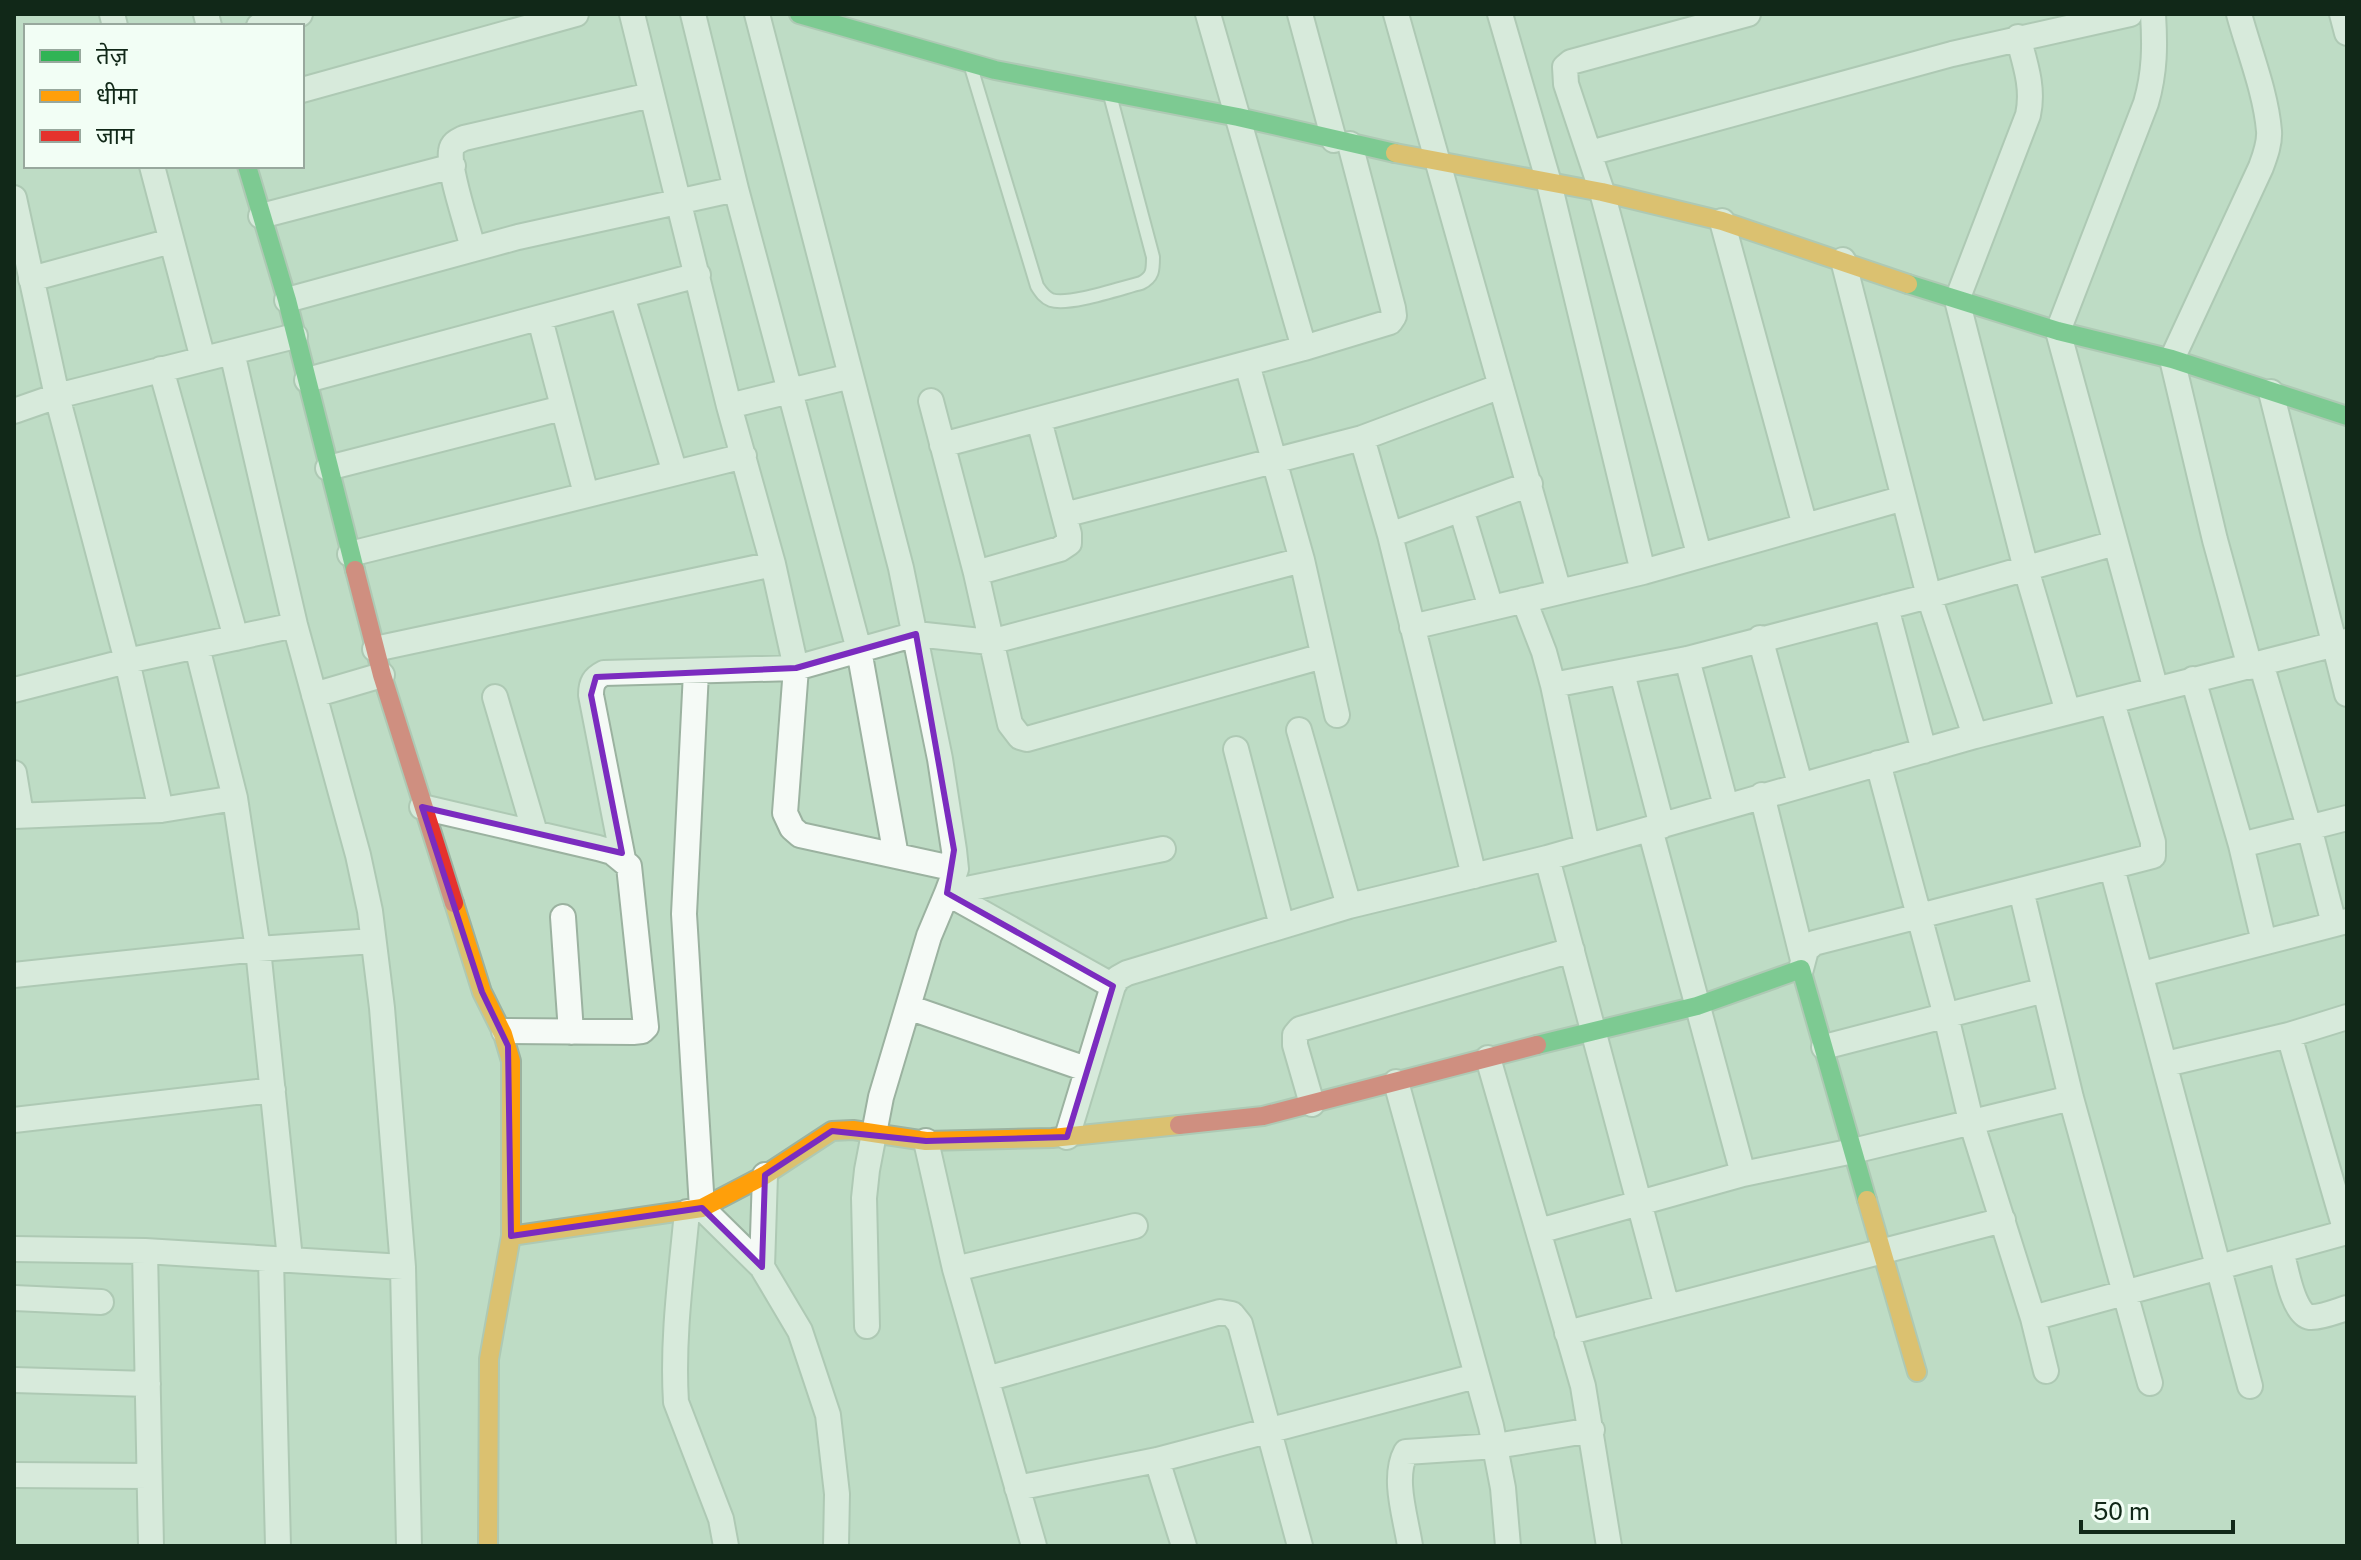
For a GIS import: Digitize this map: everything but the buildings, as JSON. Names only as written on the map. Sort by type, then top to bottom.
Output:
[{"type":"street","points":[[266,24],[300,14]]},
{"type":"street","points":[[304,89],[576,14]]},
{"type":"street","points":[[632,14],[729,406],[773,564],[796,668],[785,813],[792,828],[800,835],[956,869]]},
{"type":"street","points":[[693,14],[736,189],[859,650],[896,856]]},
{"type":"street","points":[[757,14],[916,634],[940,759],[956,869],[935,918],[881,1097],[873,1135],[864,1198],[867,1326]]},
{"type":"street","points":[[799,14],[834,20],[970,64],[1238,117],[1437,162],[1602,192],[1722,221],[1957,300],[2058,331],[2172,359],[2347,416]]},
{"type":"street","points":[[1208,14],[1304,348]]},
{"type":"street","points":[[942,445],[1304,348],[1384,325],[1394,316],[1300,14]]},
{"type":"street","points":[[1396,14],[1559,592]]},
{"type":"street","points":[[1500,14],[1549,183],[1643,572]]},
{"type":"street","points":[[1699,554],[1602,192],[1566,84],[1565,67],[1571,62],[1748,14]]},
{"type":"street","points":[[1590,153],[2018,37],[2130,14]]},
{"type":"street","points":[[2153,14],[2156,52],[2146,103],[2058,331],[2156,690]]},
{"type":"street","points":[[2142,974],[2340,923],[2212,529],[2172,359],[2268,147],[2265,110],[2239,14]]},
{"type":"street","points":[[2342,14],[2347,33]]},
{"type":"street","points":[[2018,37],[2032,100],[1957,300],[2026,569],[2068,712]]},
{"type":"street","points":[[473,249],[453,166],[451,150],[454,143],[464,138],[651,95]]},
{"type":"street","points":[[261,216],[453,166]]},
{"type":"street","points":[[153,168],[203,359]]},
{"type":"street","points":[[248,168],[287,300],[382,675],[482,992],[504,1031],[511,1061],[511,1236],[507,1264],[498,1291],[489,1359],[488,1546]]},
{"type":"street","points":[[287,300],[473,249],[736,189]]},
{"type":"street","points":[[14,198],[57,396],[127,661],[161,810]]},
{"type":"street","points":[[1722,221],[1805,526]]},
{"type":"street","points":[[31,279],[171,241]]},
{"type":"street","points":[[1843,260],[1929,596],[1975,736]]},
{"type":"street","points":[[307,380],[698,275]]},
{"type":"street","points":[[622,296],[675,473]]},
{"type":"street","points":[[540,319],[586,494]]},
{"type":"street","points":[[14,411],[57,396],[295,336]]},
{"type":"street","points":[[232,352],[295,625],[365,883],[382,1008],[403,1267],[409,1546]]},
{"type":"street","points":[[1247,364],[1302,560],[1337,715]]},
{"type":"street","points":[[161,369],[236,638]]},
{"type":"street","points":[[729,406],[851,376]]},
{"type":"street","points":[[1064,515],[1362,438],[1501,386]]},
{"type":"street","points":[[2271,392],[2341,642],[2347,694]]},
{"type":"street","points":[[931,401],[1014,732],[1027,739],[1323,656]]},
{"type":"street","points":[[328,468],[562,408]]},
{"type":"street","points":[[976,573],[1066,547],[1069,534],[1039,420]]},
{"type":"street","points":[[1362,438],[1390,535],[1474,876]]},
{"type":"street","points":[[350,554],[744,456]]},
{"type":"street","points":[[1390,535],[1530,484]]},
{"type":"street","points":[[1412,627],[1643,572],[1904,498]]},
{"type":"street","points":[[1461,509],[1491,608]]},
{"type":"street","points":[[1553,685],[1687,659],[1929,596],[2115,543]]},
{"type":"street","points":[[504,1031],[633,1032],[646,1027],[631,873],[623,859],[591,695],[591,684],[596,677],[604,673],[796,668],[916,634],[990,642],[1302,560]]},
{"type":"street","points":[[375,649],[773,564]]},
{"type":"street","points":[[1524,600],[1553,685],[1587,845]]},
{"type":"street","points":[[1886,607],[1924,751]]},
{"type":"street","points":[[14,690],[127,661],[295,625]]},
{"type":"street","points":[[1760,638],[1800,784]]},
{"type":"street","points":[[1067,1137],[1113,986],[1118,978],[1127,973],[1349,906],[1547,858],[1975,736],[2341,642]]},
{"type":"street","points":[[197,647],[235,798],[258,949],[273,1090],[280,1259],[278,1546]]},
{"type":"street","points":[[1687,659],[1726,806]]},
{"type":"street","points":[[696,672],[684,914],[694,1210],[679,1308],[676,1402],[721,1519],[726,1546]]},
{"type":"street","points":[[1622,673],[1697,1006],[1743,1174]]},
{"type":"street","points":[[314,695],[382,675]]},
{"type":"street","points":[[2193,679],[2241,845],[2264,942]]},
{"type":"street","points":[[495,697],[535,833]]},
{"type":"street","points":[[1802,964],[1806,950],[1814,943],[2153,856],[2155,852],[2112,702]]},
{"type":"street","points":[[1299,730],[1349,906]]},
{"type":"street","points":[[1236,749],[1282,926]]},
{"type":"street","points":[[1878,763],[1971,1121],[2033,1318],[2046,1371]]},
{"type":"street","points":[[14,773],[18,816],[161,810],[235,798]]},
{"type":"street","points":[[1762,795],[1824,1047],[1917,1372]]},
{"type":"street","points":[[422,807],[598,848],[623,859]]},
{"type":"street","points":[[2241,845],[2347,818]]},
{"type":"street","points":[[947,893],[1163,849]]},
{"type":"street","points":[[1547,858],[1667,1307]]},
{"type":"street","points":[[2112,868],[2250,1386]]},
{"type":"street","points":[[2021,890],[2071,1098],[2150,1383]]},
{"type":"street","points":[[947,893],[1113,986]]},
{"type":"street","points":[[563,917],[571,1032]]},
{"type":"street","points":[[14,975],[258,949],[373,941]]},
{"type":"street","points":[[1312,1104],[1295,1045],[1295,1035],[1300,1029],[1572,950]]},
{"type":"street","points":[[511,1236],[694,1210],[765,1175],[832,1131],[853,1130],[926,1141],[1067,1137],[1263,1116],[1697,1006],[1802,964]]},
{"type":"street","points":[[1824,1047],[2045,990]]},
{"type":"street","points":[[908,1007],[1086,1069]]},
{"type":"street","points":[[2166,1064],[2289,1035],[2347,1017]]},
{"type":"street","points":[[2033,1318],[2346,1232],[2289,1035]]},
{"type":"street","points":[[1488,1058],[1583,1386],[1609,1546]]},
{"type":"street","points":[[1396,1082],[1496,1446],[1508,1546]]},
{"type":"street","points":[[14,1120],[273,1090]]},
{"type":"street","points":[[1539,1231],[1743,1174],[1853,1151],[2071,1098]]},
{"type":"street","points":[[926,1141],[955,1269],[1034,1546]]},
{"type":"street","points":[[762,1267],[765,1175]]},
{"type":"street","points":[[694,1210],[762,1267],[800,1331],[828,1415],[837,1494],[836,1546]]},
{"type":"street","points":[[1567,1333],[2003,1220]]},
{"type":"street","points":[[955,1269],[1135,1226]]},
{"type":"street","points":[[14,1249],[145,1251],[403,1267]]},
{"type":"street","points":[[2281,1250],[2300,1312],[2310,1317],[2347,1308]]},
{"type":"street","points":[[145,1251],[151,1546]]},
{"type":"street","points":[[14,1298],[101,1302]]},
{"type":"street","points":[[987,1379],[1220,1312],[1232,1314],[1240,1324],[1300,1546]]},
{"type":"street","points":[[1017,1488],[1157,1460],[1476,1376]]},
{"type":"street","points":[[14,1380],[148,1384]]},
{"type":"street","points":[[1410,1546],[1399,1474],[1406,1452],[1496,1446],[1592,1430]]},
{"type":"street","points":[[1157,1460],[1184,1546]]},
{"type":"street","points":[[14,1475],[149,1476]]},
{"type":"lane","points":[[970,64],[1037,286],[1043,295],[1053,301],[1066,301],[1141,283],[1150,279],[1153,270],[1153,257],[1109,92]]},
{"type":"highlighted area","points":[[916,634],[954,850],[947,893],[1113,986],[1067,1137],[926,1141],[832,1131],[765,1175],[762,1267],[702,1208],[511,1236],[508,1046],[482,992],[422,807],[622,853],[591,695],[596,677],[796,668]]},
{"type":"traffic: fast","points":[[799,14],[995,70],[1238,117],[1395,153]]},
{"type":"traffic: fast","points":[[248,168],[287,300],[355,570]]},
{"type":"traffic: fast","points":[[1908,284],[2058,331],[2172,359],[2347,416]]},
{"type":"traffic: fast","points":[[1537,1045],[1697,1006],[1801,969],[1867,1200]]},
{"type":"traffic: slow","points":[[1395,153],[1602,192],[1722,221],[1908,284]]},
{"type":"traffic: slow","points":[[454,903],[482,992],[503,1034],[511,1061],[511,1236],[489,1359],[488,1546]]},
{"type":"traffic: slow","points":[[511,1236],[702,1208],[765,1175],[832,1131],[853,1130],[926,1141],[1052,1138],[1179,1125]]},
{"type":"traffic: slow","points":[[1867,1200],[1917,1372]]},
{"type":"traffic: jam","points":[[355,570],[382,675],[454,903]]},
{"type":"traffic: jam","points":[[1179,1125],[1263,1116],[1537,1045]]}]
